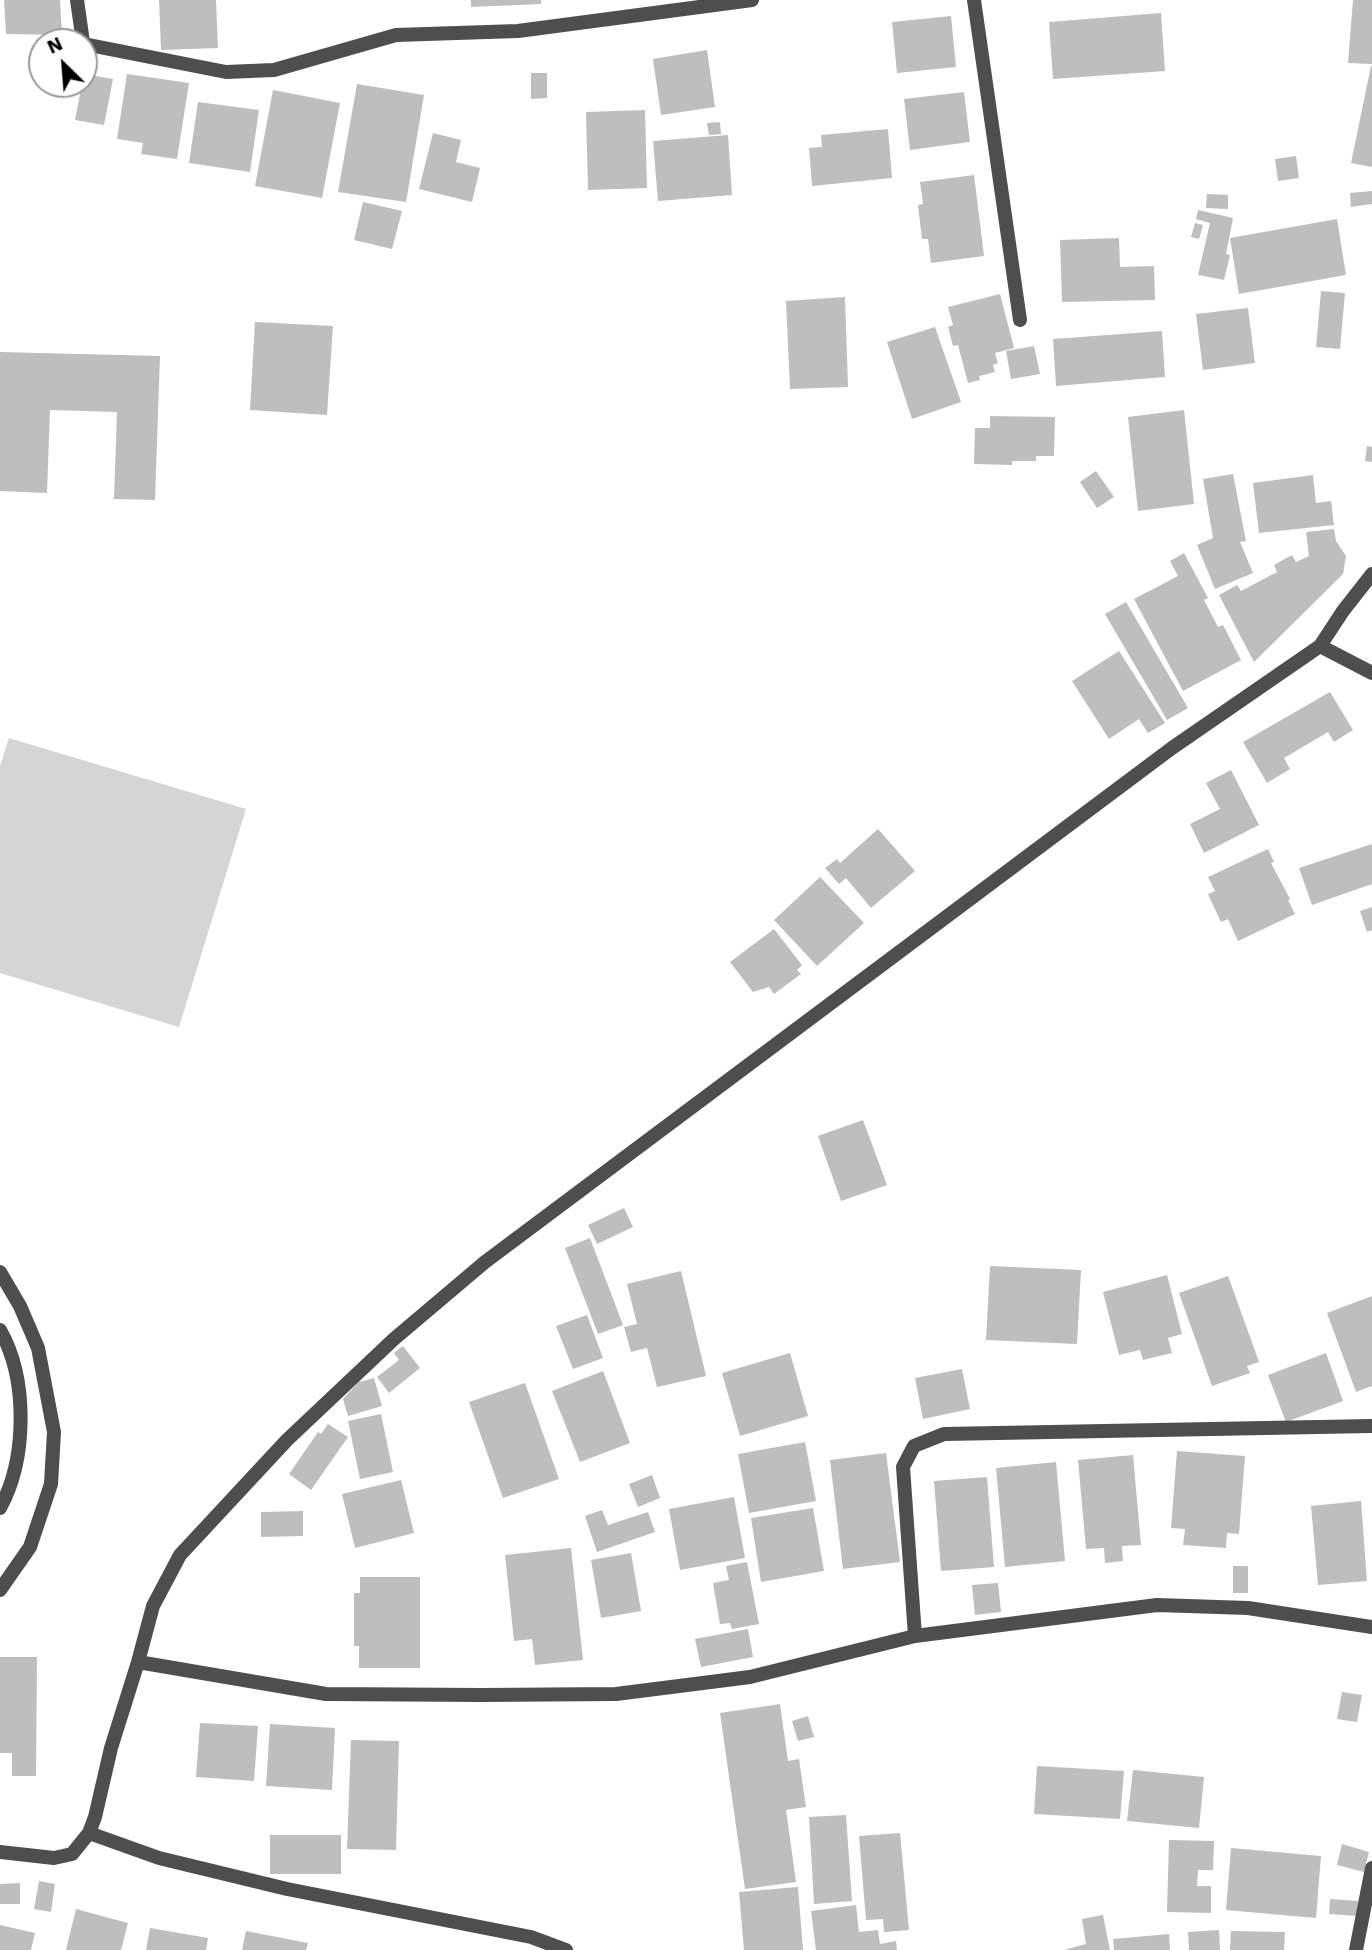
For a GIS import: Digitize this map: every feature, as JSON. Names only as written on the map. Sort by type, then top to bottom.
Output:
[{"type":"street","points":[[77,0],[82,28]]},
{"type":"street","points":[[98,46],[226,72],[274,69],[396,35],[517,31],[752,0]]},
{"type":"street","points":[[974,0],[1020,320]]},
{"type":"street","points":[[0,1852],[54,1858],[72,1854],[89,1833],[153,1606],[180,1555],[287,1440],[394,1339],[485,1262],[821,1010],[1172,748],[1320,646],[1372,574]]},
{"type":"street","points":[[1320,646],[1372,673]]},
{"type":"street","points":[[0,1272],[20,1306],[38,1348],[54,1432],[51,1485],[30,1547],[0,1590]]},
{"type":"street","points":[[0,1330],[7,1343],[19,1392],[19,1448],[9,1492],[0,1508]]},
{"type":"street","points":[[915,1636],[903,1467],[914,1446],[944,1434],[1372,1426]]},
{"type":"street","points":[[138,1661],[326,1693],[617,1694],[750,1677],[915,1636],[1157,1605],[1248,1608],[1372,1627]]},
{"type":"street","points":[[89,1833],[159,1858],[287,1889],[531,1937],[566,1950]]},
{"type":"street","points":[[1356,1950],[1372,1868]]},
{"type":"shaded area","points":[[9,738],[246,809],[179,1027],[0,973],[0,766]]},
{"type":"building","points":[[4,0],[60,0],[62,28],[28,28],[28,34],[6,34]]},
{"type":"building","points":[[159,0],[216,0],[218,48],[161,50]]},
{"type":"building","points":[[471,0],[541,0],[541,4],[471,7]]},
{"type":"building","points":[[1353,0],[1372,0],[1372,64],[1348,63]]},
{"type":"building","points":[[1161,13],[1165,71],[1053,79],[1049,22]]},
{"type":"building","points":[[951,16],[956,67],[897,73],[892,22]]},
{"type":"building","points":[[707,50],[715,107],[661,115],[653,59]]},
{"type":"building","points":[[1372,66],[1372,167],[1351,163]]},
{"type":"building","points":[[531,73],[547,73],[547,98],[531,99]]},
{"type":"building","points":[[127,74],[189,83],[177,159],[141,154],[143,143],[117,139]]},
{"type":"building","points":[[98,76],[113,79],[104,125],[75,120],[79,98],[98,98]]},
{"type":"building","points":[[357,84],[424,95],[406,202],[338,192]]},
{"type":"building","points":[[273,90],[340,103],[322,198],[255,186]]},
{"type":"building","points":[[964,92],[970,142],[910,150],[904,99]]},
{"type":"building","points":[[198,102],[259,110],[250,172],[189,163]]},
{"type":"building","points":[[645,110],[647,188],[588,190],[586,112]]},
{"type":"building","points":[[720,122],[721,134],[709,135],[707,123]]},
{"type":"building","points":[[888,129],[892,178],[812,186],[809,148],[822,147],[821,135]]},
{"type":"building","points":[[433,133],[461,140],[456,162],[480,168],[472,202],[419,189]]},
{"type":"building","points":[[728,135],[732,195],[658,201],[653,141]]},
{"type":"building","points":[[1296,156],[1299,178],[1278,181],[1275,159]]},
{"type":"building","points":[[974,175],[984,256],[931,263],[928,239],[922,239],[918,205],[923,204],[920,182]]},
{"type":"building","points":[[1372,191],[1372,204],[1351,207],[1350,193]]},
{"type":"building","points":[[1207,194],[1228,195],[1228,209],[1206,208]]},
{"type":"building","points":[[363,202],[402,211],[392,249],[354,240]]},
{"type":"building","points":[[1198,210],[1233,218],[1226,254],[1230,255],[1224,280],[1198,275],[1210,223],[1196,219]]},
{"type":"building","points":[[1337,219],[1346,275],[1239,294],[1230,238]]},
{"type":"building","points":[[1195,223],[1203,225],[1199,239],[1191,237]]},
{"type":"building","points":[[1119,238],[1120,267],[1154,266],[1155,300],[1062,302],[1060,240]]},
{"type":"building","points":[[1321,291],[1345,293],[1340,349],[1316,347]]},
{"type":"building","points":[[1000,294],[1014,348],[995,353],[998,363],[993,365],[995,372],[979,376],[980,380],[968,383],[958,345],[953,346],[948,327],[953,325],[948,307]]},
{"type":"building","points":[[845,297],[848,387],[790,389],[786,301]]},
{"type":"building","points":[[1248,308],[1255,363],[1203,370],[1196,314]]},
{"type":"building","points":[[255,322],[333,326],[327,415],[250,410]]},
{"type":"building","points":[[935,327],[961,402],[912,419],[887,342]]},
{"type":"building","points":[[1162,331],[1165,377],[1056,386],[1053,339]]},
{"type":"building","points":[[1034,346],[1040,374],[1011,379],[1006,351]]},
{"type":"building","points":[[0,352],[160,356],[155,500],[114,499],[117,412],[50,410],[47,493],[0,491]]},
{"type":"building","points":[[1184,410],[1194,504],[1138,511],[1128,417]]},
{"type":"building","points":[[990,416],[1055,417],[1054,456],[1036,456],[1036,461],[1012,461],[1012,465],[974,464],[975,428],[990,428]]},
{"type":"building","points":[[1367,446],[1372,447],[1372,462],[1365,461]]},
{"type":"building","points":[[1096,471],[1114,497],[1097,508],[1080,482]]},
{"type":"building","points":[[1233,474],[1246,541],[1240,542],[1253,573],[1215,589],[1197,545],[1213,538],[1203,479]]},
{"type":"building","points":[[1313,475],[1316,503],[1331,501],[1334,525],[1259,533],[1253,483]]},
{"type":"building","points":[[1334,529],[1336,541],[1346,556],[1343,574],[1254,662],[1219,595],[1237,585],[1241,591],[1277,572],[1274,565],[1292,555],[1296,562],[1309,556],[1306,532]]},
{"type":"building","points":[[1184,553],[1208,598],[1204,600],[1218,627],[1223,625],[1241,660],[1183,691],[1134,599],[1178,576],[1170,561]]},
{"type":"building","points":[[1126,602],[1188,708],[1167,720],[1105,614]]},
{"type":"building","points":[[1119,651],[1165,723],[1148,733],[1139,719],[1109,739],[1072,681]]},
{"type":"building","points":[[1330,692],[1353,730],[1334,742],[1328,732],[1284,758],[1290,769],[1267,783],[1243,742]]},
{"type":"building","points":[[1231,770],[1259,825],[1204,853],[1190,824],[1220,809],[1206,783]]},
{"type":"building","points":[[878,829],[915,871],[871,908],[846,878],[839,884],[825,868],[837,859],[840,863]]},
{"type":"building","points":[[1372,844],[1372,884],[1312,905],[1299,868]]},
{"type":"building","points":[[1268,849],[1274,862],[1271,863],[1295,914],[1238,941],[1228,919],[1221,922],[1208,894],[1215,891],[1208,877]]},
{"type":"building","points":[[820,877],[864,923],[817,966],[774,920]]},
{"type":"building","points":[[1372,907],[1372,930],[1367,932],[1360,911]]},
{"type":"building","points":[[774,929],[802,965],[797,970],[801,974],[774,994],[769,987],[753,992],[730,962]]},
{"type":"building","points":[[863,1120],[887,1185],[841,1201],[818,1136]]},
{"type":"building","points":[[624,1208],[633,1227],[597,1244],[588,1225]]},
{"type":"building","points":[[590,1238],[623,1325],[598,1334],[565,1248]]},
{"type":"building","points":[[990,1266],[1081,1270],[1077,1344],[986,1340]]},
{"type":"building","points":[[681,1271],[706,1376],[657,1387],[647,1348],[631,1352],[624,1327],[637,1324],[627,1284]]},
{"type":"building","points":[[1167,1275],[1182,1334],[1168,1338],[1172,1353],[1143,1360],[1140,1350],[1119,1355],[1103,1292]]},
{"type":"building","points":[[1228,1276],[1259,1362],[1247,1366],[1250,1373],[1212,1386],[1179,1293]]},
{"type":"building","points":[[1372,1296],[1372,1386],[1356,1392],[1327,1313]]},
{"type":"building","points":[[587,1315],[603,1358],[573,1369],[556,1326]]},
{"type":"building","points":[[403,1346],[420,1368],[389,1393],[377,1377],[399,1360],[394,1353]]},
{"type":"building","points":[[790,1353],[808,1416],[740,1436],[722,1373]]},
{"type":"building","points":[[1326,1353],[1343,1401],[1286,1422],[1268,1375]]},
{"type":"building","points":[[962,1369],[970,1409],[923,1419],[915,1378]]},
{"type":"building","points":[[603,1371],[630,1443],[580,1462],[552,1391]]},
{"type":"building","points":[[374,1378],[382,1406],[348,1416],[343,1399],[359,1382]]},
{"type":"building","points":[[525,1383],[559,1479],[503,1498],[469,1402]]},
{"type":"building","points":[[381,1414],[393,1472],[360,1479],[348,1421]]},
{"type":"building","points":[[328,1424],[348,1437],[311,1490],[289,1474],[318,1432],[321,1434]]},
{"type":"building","points":[[805,1442],[816,1501],[749,1513],[738,1454]]},
{"type":"building","points":[[1177,1451],[1245,1456],[1239,1534],[1227,1533],[1226,1548],[1183,1545],[1185,1529],[1171,1528]]},
{"type":"building","points":[[886,1453],[900,1562],[843,1569],[830,1460]]},
{"type":"building","points":[[1133,1455],[1141,1545],[1122,1546],[1123,1561],[1105,1563],[1104,1548],[1086,1549],[1078,1460]]},
{"type":"building","points":[[1056,1462],[1065,1561],[1005,1567],[996,1468]]},
{"type":"building","points":[[652,1475],[660,1498],[638,1507],[629,1484]]},
{"type":"building","points":[[987,1477],[994,1567],[941,1571],[934,1481]]},
{"type":"building","points":[[401,1480],[414,1533],[355,1548],[342,1494]]},
{"type":"building","points":[[734,1497],[745,1558],[680,1570],[669,1509]]},
{"type":"building","points":[[1361,1501],[1367,1581],[1318,1585],[1311,1506]]},
{"type":"building","points":[[813,1508],[824,1571],[761,1582],[751,1518]]},
{"type":"building","points":[[602,1510],[608,1525],[648,1512],[655,1532],[597,1552],[585,1516]]},
{"type":"building","points":[[303,1511],[303,1536],[261,1537],[261,1512]]},
{"type":"building","points":[[571,1548],[583,1660],[535,1665],[532,1639],[514,1641],[505,1555]]},
{"type":"building","points":[[631,1553],[641,1611],[601,1618],[591,1560]]},
{"type":"building","points":[[747,1562],[759,1624],[732,1629],[730,1623],[720,1624],[713,1583],[729,1580],[726,1566]]},
{"type":"building","points":[[1233,1566],[1248,1566],[1248,1593],[1233,1593]]},
{"type":"building","points":[[360,1577],[420,1577],[420,1668],[359,1668],[359,1646],[354,1646],[354,1593],[360,1593]]},
{"type":"building","points":[[998,1583],[1001,1612],[975,1615],[972,1585]]},
{"type":"building","points":[[748,1629],[753,1657],[701,1667],[695,1639]]},
{"type":"building","points":[[0,1657],[37,1657],[36,1776],[12,1776],[12,1753],[0,1753]]},
{"type":"building","points":[[1342,1692],[1362,1695],[1357,1722],[1337,1719]]},
{"type":"building","points":[[780,1704],[788,1761],[799,1759],[806,1807],[786,1810],[796,1882],[745,1889],[720,1713]]},
{"type":"building","points":[[808,1716],[814,1737],[798,1741],[792,1721]]},
{"type":"building","points":[[200,1723],[258,1726],[254,1781],[196,1777]]},
{"type":"building","points":[[270,1724],[335,1728],[332,1790],[266,1786]]},
{"type":"building","points":[[351,1740],[399,1741],[396,1850],[347,1849]]},
{"type":"building","points":[[1037,1766],[1124,1771],[1120,1819],[1034,1814]]},
{"type":"building","points":[[1133,1770],[1204,1777],[1199,1828],[1127,1821]]},
{"type":"building","points":[[846,1815],[852,1901],[814,1904],[809,1817]]},
{"type":"building","points":[[900,1833],[909,1930],[884,1932],[883,1919],[866,1920],[859,1836]]},
{"type":"building","points":[[270,1835],[341,1835],[341,1874],[270,1874]]},
{"type":"building","points":[[1169,1840],[1214,1841],[1213,1870],[1198,1870],[1197,1886],[1211,1886],[1211,1913],[1167,1912]]},
{"type":"building","points":[[1342,1844],[1369,1852],[1364,1872],[1337,1865]]},
{"type":"building","points":[[1231,1848],[1321,1856],[1316,1918],[1226,1910]]},
{"type":"building","points":[[39,1881],[55,1884],[51,1912],[34,1909]]},
{"type":"building","points":[[20,1883],[20,1904],[0,1904],[0,1884]]},
{"type":"building","points":[[798,1887],[803,1950],[744,1950],[739,1892]]},
{"type":"building","points":[[1330,1899],[1358,1901],[1357,1916],[1329,1914]]},
{"type":"building","points":[[856,1905],[859,1932],[878,1930],[880,1944],[896,1941],[897,1950],[816,1950],[811,1911]]},
{"type":"building","points":[[76,1909],[128,1923],[121,1950],[66,1950]]},
{"type":"building","points":[[1103,1915],[1110,1950],[1064,1950],[1086,1944],[1082,1919]]},
{"type":"building","points":[[0,1925],[35,1933],[31,1950],[0,1950]]},
{"type":"building","points":[[150,1928],[208,1938],[206,1950],[146,1950]]},
{"type":"building","points":[[1219,1930],[1220,1950],[1189,1950],[1188,1932]]},
{"type":"building","points":[[246,1931],[308,1943],[306,1950],[242,1950]]},
{"type":"building","points":[[1231,1931],[1285,1932],[1284,1950],[1230,1950]]},
{"type":"building","points":[[1169,1934],[1170,1950],[1114,1950],[1113,1939]]}]
